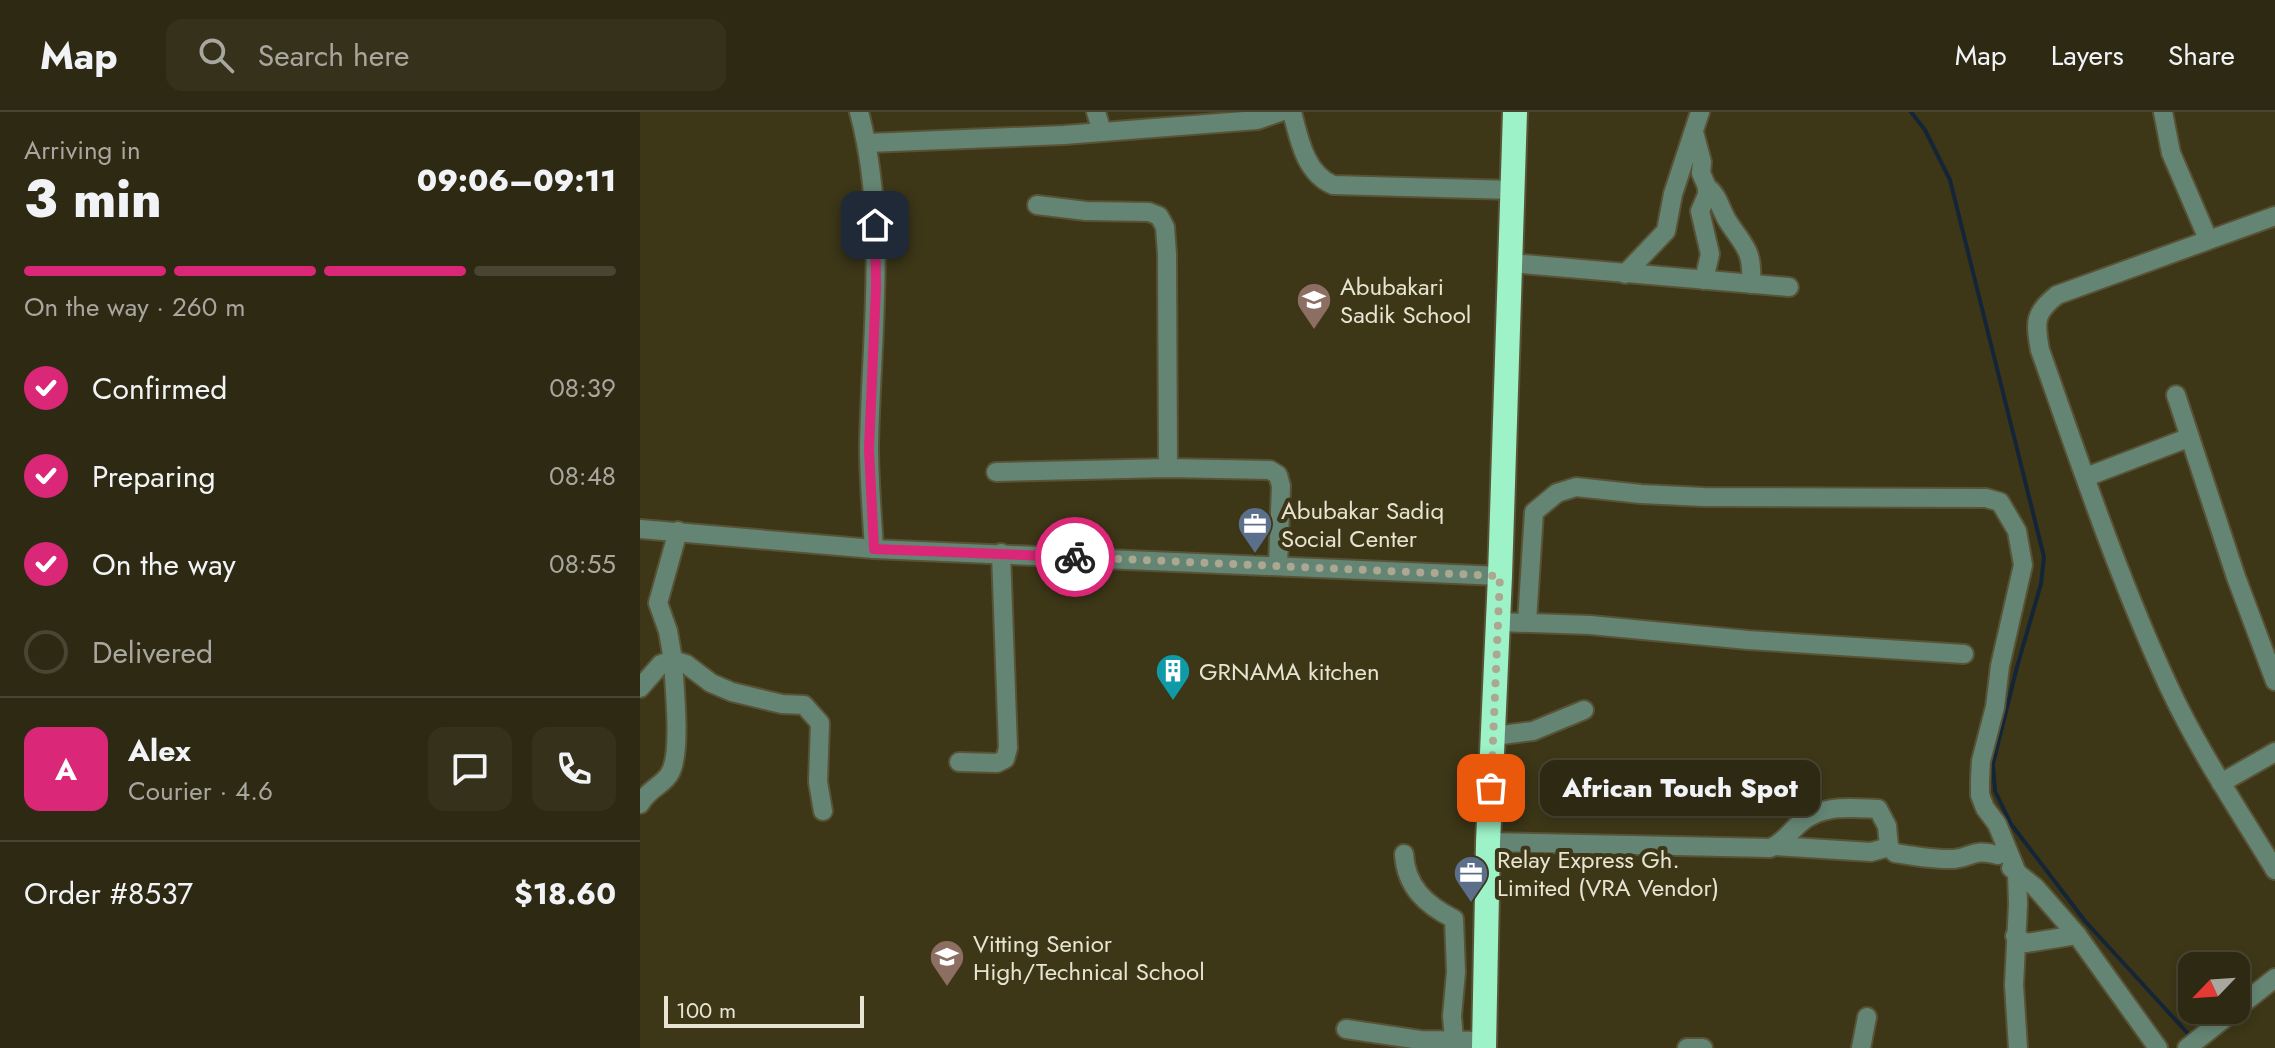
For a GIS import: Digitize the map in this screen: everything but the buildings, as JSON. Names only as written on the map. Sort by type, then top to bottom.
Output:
[{"type":"highway","points":[[1484,1044],[1488,842],[1515,112]]},
{"type":"street","points":[[859,112],[868,143],[875,225],[876,287],[869,449],[874,549]]},
{"type":"street","points":[[1096,112],[1102,132]]},
{"type":"street","points":[[868,143],[1102,132],[1257,120],[1280,112]]},
{"type":"street","points":[[1292,112],[1300,146],[1312,168],[1322,180],[1333,185],[1513,190]]},
{"type":"street","points":[[1625,274],[1666,231],[1673,194],[1700,112]]},
{"type":"street","points":[[2163,112],[2171,153],[2208,239]]},
{"type":"street","points":[[1694,132],[1702,162],[1701,173],[1707,187],[1700,211],[1710,254],[1704,280]]},
{"type":"street","points":[[1707,187],[1713,191],[1728,220],[1746,244],[1752,266],[1751,284]]},
{"type":"street","points":[[1037,205],[1086,211],[1149,212],[1159,216],[1165,227],[1168,468]]},
{"type":"street","points":[[2275,216],[2057,295],[2042,307],[2035,326],[2040,350],[2127,592],[2169,688],[2221,783],[2275,870]]},
{"type":"street","points":[[1511,263],[1789,287]]},
{"type":"street","points":[[2176,395],[2188,438],[2275,681]]},
{"type":"street","points":[[2086,477],[2188,438]]},
{"type":"street","points":[[996,472],[1168,468],[1270,470],[1278,475],[1281,486],[1278,566]]},
{"type":"street","points":[[1527,622],[1534,512],[1557,493],[1576,487],[1704,497],[1986,498],[2000,502],[2017,531],[2023,565],[1981,761],[1980,795],[1997,824],[2017,873],[2014,985],[2018,1048]]},
{"type":"street","points":[[640,529],[874,549],[1500,576]]},
{"type":"street","points":[[640,804],[647,792],[670,775],[676,756],[673,660],[668,631],[658,603],[678,531]]},
{"type":"street","points":[[959,762],[997,763],[1005,759],[1008,748],[1001,553]]},
{"type":"street","points":[[1498,622],[1964,654]]},
{"type":"street","points":[[640,688],[661,664],[673,660],[686,664],[711,683],[732,692],[782,704],[804,705],[820,723],[817,767],[823,811]]},
{"type":"street","points":[[1494,736],[1533,731],[1584,710]]},
{"type":"street","points":[[2221,783],[2275,752]]},
{"type":"street","points":[[1776,846],[1809,816],[1835,808],[1878,809],[1887,826],[1889,847],[1895,853],[1956,859],[1984,851],[1998,855]]},
{"type":"street","points":[[1997,824],[1993,845],[1998,855],[2035,887],[2077,935],[2158,1048]]},
{"type":"street","points":[[1488,842],[1776,846],[1871,852],[1889,847]]},
{"type":"street","points":[[1404,854],[1405,870],[1412,886],[1433,909],[1454,919],[1454,1039]]},
{"type":"street","points":[[2015,936],[2026,943],[2077,935]]},
{"type":"street","points":[[2250,999],[2275,978]]},
{"type":"street","points":[[1861,1048],[1867,1017]]},
{"type":"street","points":[[2187,1048],[2218,1024]]},
{"type":"street","points":[[1346,1029],[1420,1044],[1454,1039],[1484,1044]]},
{"type":"street","points":[[1687,1048],[1703,1048]]},
{"type":"waterway","points":[[1911,112],[1925,130],[1950,180],[2044,557],[2041,584],[1993,764],[1995,791],[2011,824],[2085,921],[2192,1038]]},
{"type":"way so far","points":[[1075,557],[1500,576],[1491,788]]},
{"type":"place","name":"Abubakari Sadik School","points":[[1314,331]]},
{"type":"place","name":"Abubakar Sadiq Social Center","points":[[1255,555]]},
{"type":"place","name":"GRNAMA kitchen","points":[[1173,702]]},
{"type":"place","name":"African Touch Spot","points":[[1491,788]]},
{"type":"place","name":"Relay Express Gh. Limited (VRA Vendor)","points":[[1471,904]]},
{"type":"place","name":"Vitting Senior High/Technical School","points":[[947,988]]},
{"type":"route","points":[[875,225],[876,287],[869,449],[874,549],[1075,557]]}]
